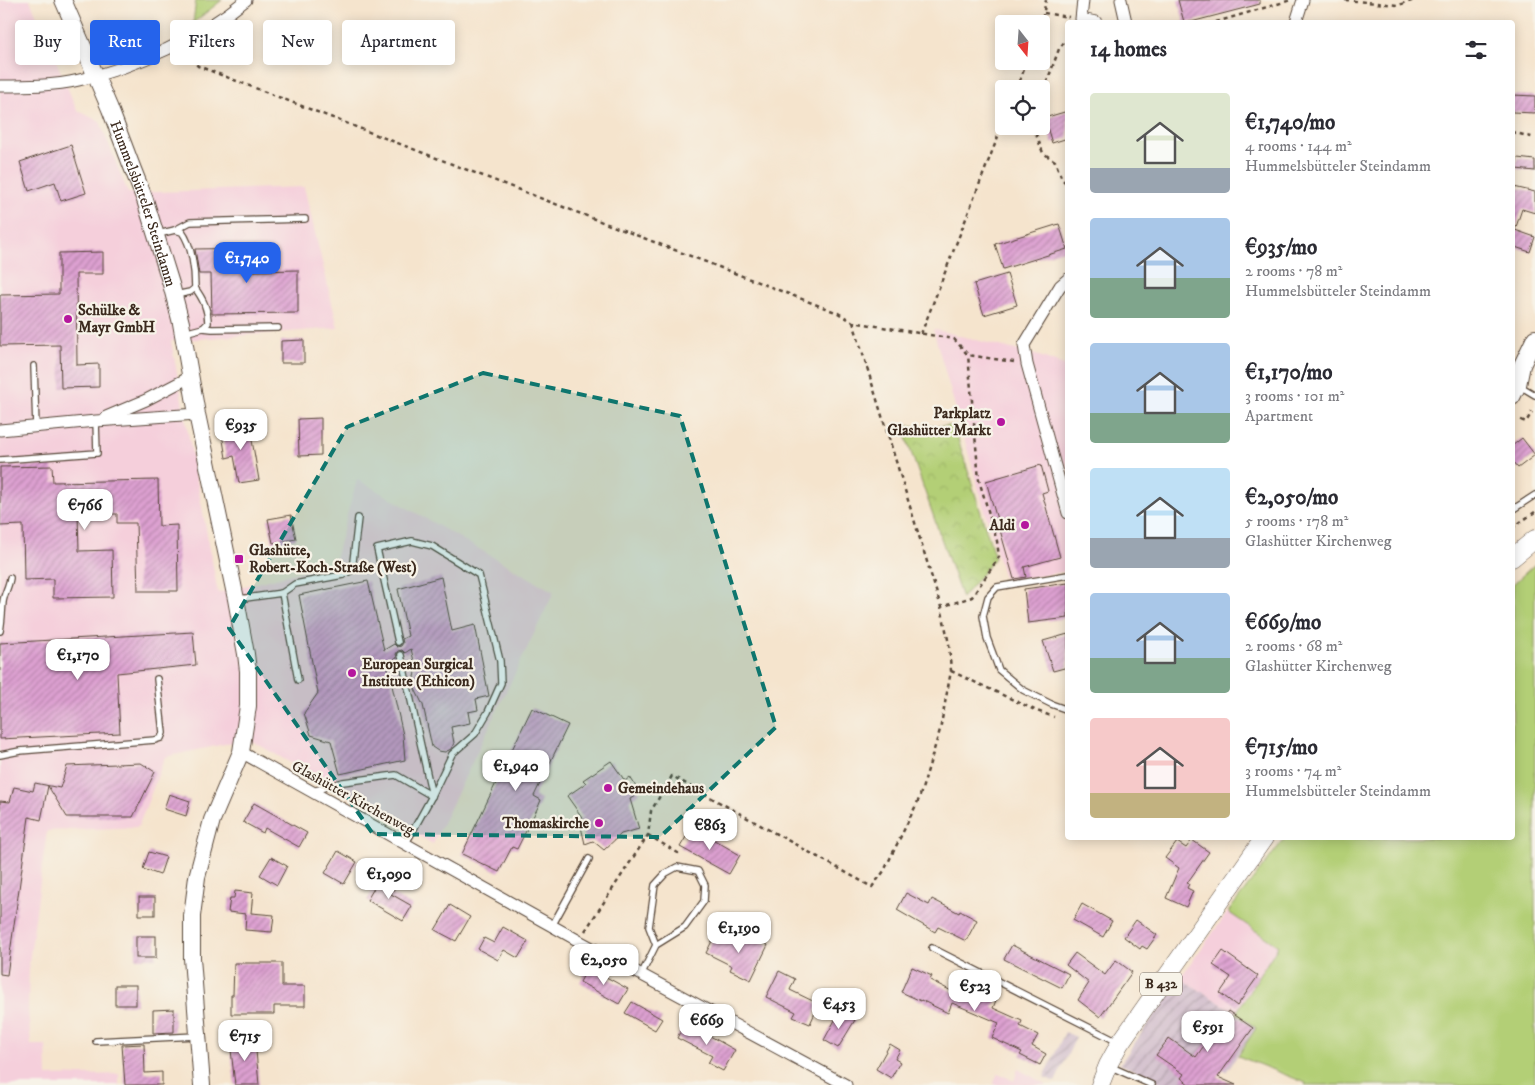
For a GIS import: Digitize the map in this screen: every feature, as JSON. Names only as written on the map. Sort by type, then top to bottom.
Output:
[{"type":"main road","points":[[1515,555],[1535,538]]},
{"type":"main road","name":"B 432","points":[[1100,1085],[1120,1043],[1263,840]]},
{"type":"street","name":"Hummelsbütteler Steindamm","points":[[63,0],[96,75],[132,167],[156,234],[174,295],[244,636],[248,671],[248,706],[241,752]]},
{"type":"street","points":[[219,20],[246,0]]},
{"type":"street","points":[[1083,0],[1081,19],[1086,20]]},
{"type":"street","points":[[1121,0],[1126,20]]},
{"type":"street","points":[[1297,20],[1303,0]]},
{"type":"street","points":[[0,86],[54,84],[80,80],[132,63],[170,47]]},
{"type":"street","points":[[1065,282],[1060,286],[1024,345],[1027,364],[1065,502]]},
{"type":"street","points":[[1515,385],[1535,338]]},
{"type":"street","points":[[1515,387],[1535,372]]},
{"type":"street","points":[[96,421],[146,400],[190,377]]},
{"type":"street","points":[[0,430],[197,414]]},
{"type":"street","points":[[202,1085],[192,958],[192,916],[197,877],[212,820],[241,752]]},
{"type":"street","name":"Glashütter Kirchenweg","points":[[241,752],[578,941],[846,1085]]},
{"type":"lane","points":[[156,234],[175,230],[190,222],[305,219]]},
{"type":"lane","points":[[175,230],[182,232],[188,239],[195,288],[202,298],[208,314],[208,323],[203,328]]},
{"type":"lane","points":[[174,295],[190,292],[195,288]]},
{"type":"lane","points":[[183,334],[203,328],[278,328]]},
{"type":"lane","points":[[34,366],[36,427]]},
{"type":"lane","points":[[1515,388],[1535,395]]},
{"type":"lane","points":[[0,460],[97,453],[96,421]]},
{"type":"lane","points":[[1515,508],[1535,495]]},
{"type":"lane","points":[[236,600],[282,593],[295,584],[343,575],[352,570],[358,518]]},
{"type":"lane","points":[[398,642],[377,549],[412,541],[432,546],[479,575],[500,661],[501,683],[488,712],[475,734],[452,754],[432,796],[405,844]]},
{"type":"lane","points":[[1065,575],[998,586],[988,596],[983,616],[987,638],[999,670],[1023,690],[1050,704],[1065,709]]},
{"type":"lane","points":[[0,631],[3,599],[10,578]]},
{"type":"lane","points":[[282,593],[298,680]]},
{"type":"lane","points":[[401,655],[432,796]]},
{"type":"lane","points":[[0,755],[20,751],[161,738],[164,734],[157,679]]},
{"type":"lane","points":[[311,792],[343,782],[396,774],[432,796]]},
{"type":"lane","points":[[552,926],[589,859]]},
{"type":"lane","points":[[641,975],[656,945],[686,927],[704,901],[705,885],[698,871],[677,867],[666,873],[655,885],[649,927],[656,945]]},
{"type":"lane","points":[[932,948],[1120,1043]]},
{"type":"lane","points":[[96,1041],[198,1036]]},
{"type":"lane","points":[[1108,1065],[1152,1085]]},
{"type":"path","points":[[1046,0],[1044,13],[1081,19]]},
{"type":"path","points":[[1223,20],[1291,0]]},
{"type":"path","points":[[1345,0],[1398,5],[1415,0]]},
{"type":"path","points":[[1048,80],[1059,49],[1065,41]]},
{"type":"path","points":[[197,65],[838,313],[853,322],[954,339],[968,355],[979,480],[997,541],[998,557],[972,597],[941,607]]},
{"type":"path","points":[[1515,133],[1535,138]]},
{"type":"path","points":[[921,334],[999,135]]},
{"type":"path","points":[[1036,135],[1043,153],[1055,161],[1065,182]]},
{"type":"path","points":[[578,941],[648,835],[651,811],[672,776],[872,887],[884,871],[919,799],[940,730],[950,671],[949,644],[941,607],[853,322]]},
{"type":"path","points":[[968,355],[1027,364]]},
{"type":"path","points":[[1521,420],[1526,422],[1532,412]]},
{"type":"path","points":[[1515,526],[1535,512]]},
{"type":"path","points":[[950,671],[1037,711],[1060,719]]},
{"type":"path","points":[[648,835],[678,853],[677,867]]},
{"type":"highlighted area","points":[[483,373],[680,416],[776,727],[660,837],[373,834],[229,628],[347,427]]},
{"type":"shaded area","points":[[0,0],[30,0],[39,20],[15,20],[15,65],[58,65],[77,110],[100,122],[128,193],[304,187],[338,328],[171,341],[218,593],[334,563],[357,479],[554,592],[433,844],[254,742],[225,744],[165,757],[138,827],[47,831],[29,963],[28,1009],[31,1045],[46,1045],[47,1076],[119,1074],[119,1085],[0,1085]]},
{"type":"shaded area","points":[[933,329],[1039,356],[1065,365],[1065,571],[1005,582]]},
{"type":"shaded area","points":[[1228,912],[1279,946],[1236,1013],[1180,978]]},
{"type":"shaded area","points":[[1180,978],[1236,1013],[1256,1028],[1226,1072],[1219,1068],[1207,1085],[1166,1085],[1120,1064]]},
{"type":"shaded area","points":[[1065,1032],[1076,1037],[1055,1082],[1044,1077]]},
{"type":"shaded area","points":[[1018,1069],[1047,1085],[993,1085],[998,1073],[1014,1081]]},
{"type":"green space","points":[[196,0],[222,0],[197,20],[193,20]]},
{"type":"green space","points":[[902,426],[954,426],[995,558],[962,598]]},
{"type":"green space","points":[[1535,564],[1535,1085],[1305,1085],[1306,1083],[1238,1056],[1256,1028],[1236,1013],[1278,946],[1228,912],[1283,840],[1515,840],[1515,582]]},
{"type":"building","points":[[1178,0],[1260,0],[1260,4],[1199,20],[1183,20]]},
{"type":"building","points":[[1515,95],[1535,96],[1535,113],[1515,112]]},
{"type":"building","points":[[1065,112],[1065,139],[1052,143],[1049,135],[1050,116]]},
{"type":"building","points":[[71,145],[86,193],[61,201],[55,182],[29,191],[20,162]]},
{"type":"building","points":[[1517,158],[1535,160],[1535,171],[1516,169]]},
{"type":"building","points":[[1515,187],[1535,192],[1535,213],[1522,209],[1515,230]]},
{"type":"building","points":[[1059,224],[1065,243],[1065,250],[1003,269],[995,244]]},
{"type":"building","points":[[1515,230],[1535,237],[1530,252],[1515,247]]},
{"type":"building","points":[[254,248],[254,271],[298,270],[298,313],[212,314],[211,274],[199,274],[195,249]]},
{"type":"building","points":[[103,252],[103,274],[76,274],[77,365],[99,364],[99,387],[61,388],[60,345],[0,346],[0,295],[59,294],[59,253]]},
{"type":"building","points":[[1007,274],[1017,305],[984,315],[974,284]]},
{"type":"building","points":[[304,340],[304,363],[281,363],[281,341]]},
{"type":"building","points":[[321,418],[321,455],[299,456],[298,419]]},
{"type":"building","points":[[249,423],[259,480],[239,483],[234,456],[226,458],[221,428]]},
{"type":"building","points":[[1522,438],[1535,455],[1518,468],[1515,464],[1515,444]]},
{"type":"building","name":"Aldi","points":[[1041,465],[1048,491],[1042,493],[1060,557],[1024,567],[1026,577],[1014,579],[986,481]]},
{"type":"building","points":[[52,466],[53,482],[158,480],[159,526],[177,525],[178,591],[138,591],[136,523],[117,523],[117,514],[78,514],[79,551],[112,550],[113,597],[53,598],[53,579],[24,580],[23,525],[0,526],[0,467]]},
{"type":"building","points":[[291,515],[296,539],[273,543],[268,519]]},
{"type":"building","name":"European Surgical Institute (Ethicon)","points":[[441,577],[452,631],[475,625],[489,696],[476,699],[478,710],[468,712],[470,723],[451,727],[454,743],[451,749],[445,752],[438,751],[432,747],[423,705],[415,689],[414,677],[416,669],[411,649],[405,653],[402,650],[398,651],[396,654],[397,658],[387,663],[403,735],[405,760],[340,774],[331,741],[311,735],[304,713],[318,693],[299,595],[368,581],[384,650],[394,644],[397,647],[401,646],[403,643],[402,639],[408,636],[398,589]]},
{"type":"building","points":[[1065,583],[1065,618],[1028,623],[1024,589]]},
{"type":"building","points":[[193,632],[196,665],[117,673],[120,733],[0,739],[0,643]]},
{"type":"building","points":[[1065,635],[1065,668],[1053,671],[1043,641]]},
{"type":"building","points":[[532,708],[568,725],[534,796],[541,800],[539,805],[517,849],[512,847],[499,872],[462,854]]},
{"type":"building","points":[[611,761],[625,781],[630,777],[640,793],[630,799],[639,829],[621,834],[604,850],[593,841],[585,844],[579,818],[584,820],[567,796],[586,783],[583,780]]},
{"type":"building","points":[[141,763],[155,772],[133,817],[67,817],[48,786],[41,820],[29,817],[7,975],[0,974],[0,801],[10,802],[14,787],[33,791],[35,783],[60,788],[67,766]]},
{"type":"building","points":[[169,794],[190,801],[186,816],[164,809]]},
{"type":"building","points":[[254,803],[307,833],[299,847],[265,828],[263,833],[243,822]]},
{"type":"building","points":[[692,827],[740,855],[729,874],[680,847]]},
{"type":"building","points":[[1192,840],[1209,852],[1187,883],[1189,884],[1187,888],[1193,891],[1186,907],[1166,898],[1179,868],[1165,858],[1177,842],[1186,848]]},
{"type":"building","points":[[338,851],[357,862],[344,884],[325,873]]},
{"type":"building","points":[[149,852],[166,857],[160,875],[143,869]]},
{"type":"building","points":[[271,857],[287,866],[277,885],[260,875]]},
{"type":"building","points":[[380,878],[395,887],[391,894],[412,906],[403,921],[367,900]]},
{"type":"building","points":[[235,891],[253,893],[251,913],[274,915],[272,932],[245,930],[246,914],[228,912],[230,898],[234,898]]},
{"type":"building","points":[[906,893],[929,905],[932,899],[977,920],[966,941],[938,927],[935,932],[897,910]]},
{"type":"building","points":[[139,897],[155,897],[155,915],[139,915]]},
{"type":"building","points":[[1082,904],[1112,921],[1103,937],[1073,920]]},
{"type":"building","points":[[450,905],[470,917],[456,941],[435,930]]},
{"type":"building","points":[[1136,920],[1157,935],[1147,949],[1142,946],[1140,949],[1124,937]]},
{"type":"building","points":[[503,927],[528,941],[518,958],[504,950],[498,960],[478,949],[484,938],[494,943]]},
{"type":"building","points":[[716,933],[741,946],[747,934],[768,945],[751,980],[730,970],[732,966],[706,953]]},
{"type":"building","points":[[136,936],[156,936],[156,958],[136,958]]},
{"type":"building","points":[[1012,945],[1069,974],[1062,988],[1004,959]]},
{"type":"building","points":[[1223,951],[1258,976],[1237,1006],[1220,993],[1231,977],[1213,965]]},
{"type":"building","points":[[1075,953],[1105,975],[1116,960],[1132,972],[1100,1017],[1078,1000],[1089,983],[1066,965]]},
{"type":"building","points":[[234,963],[282,963],[282,986],[305,986],[305,1006],[274,1006],[274,1014],[231,1014]]},
{"type":"building","points":[[588,967],[628,989],[619,1004],[580,982]]},
{"type":"building","points":[[912,967],[932,976],[930,980],[971,1001],[977,986],[998,995],[993,1008],[1022,1021],[1020,1026],[1038,1035],[1032,1046],[1046,1054],[1040,1065],[1020,1055],[1022,1052],[992,1038],[999,1023],[952,1003],[948,1013],[901,992]]},
{"type":"building","points":[[779,971],[795,979],[790,990],[819,1004],[810,1024],[793,1017],[796,1012],[766,997]]},
{"type":"building","points":[[115,985],[136,985],[136,1005],[115,1005]]},
{"type":"building","points":[[632,1002],[662,1019],[655,1030],[625,1013]]},
{"type":"building","points":[[174,1009],[174,1032],[153,1033],[153,1010]]},
{"type":"building","points":[[840,1011],[855,1020],[838,1048],[824,1040]]},
{"type":"building","points":[[1228,1011],[1253,1028],[1218,1077],[1236,1085],[1190,1085],[1181,1078],[1184,1074],[1156,1055],[1169,1038],[1196,1057]]},
{"type":"building","points":[[685,1022],[735,1050],[723,1071],[708,1063],[712,1056],[677,1038]]},
{"type":"building","points":[[255,1039],[259,1085],[235,1085],[230,1041]]},
{"type":"building","points":[[144,1044],[145,1073],[162,1072],[162,1085],[125,1085],[122,1045]]},
{"type":"building","points":[[890,1044],[900,1050],[895,1059],[900,1062],[891,1078],[876,1069]]},
{"type":"place","name":"Schülke & Mayr GmbH","points":[[68,319]]},
{"type":"place","name":"Parkplatz Glashütter Markt","points":[[1001,422]]},
{"type":"place","name":"Aldi","points":[[1025,525]]},
{"type":"place","name":"Glashütte, Robert-Koch-Straße (West)","points":[[239,559]]},
{"type":"place","name":"European Surgical Institute (Ethicon)","points":[[352,673]]},
{"type":"place","name":"Gemeindehaus","points":[[608,788]]},
{"type":"place","name":"Thomaskirche","points":[[599,823]]}]
